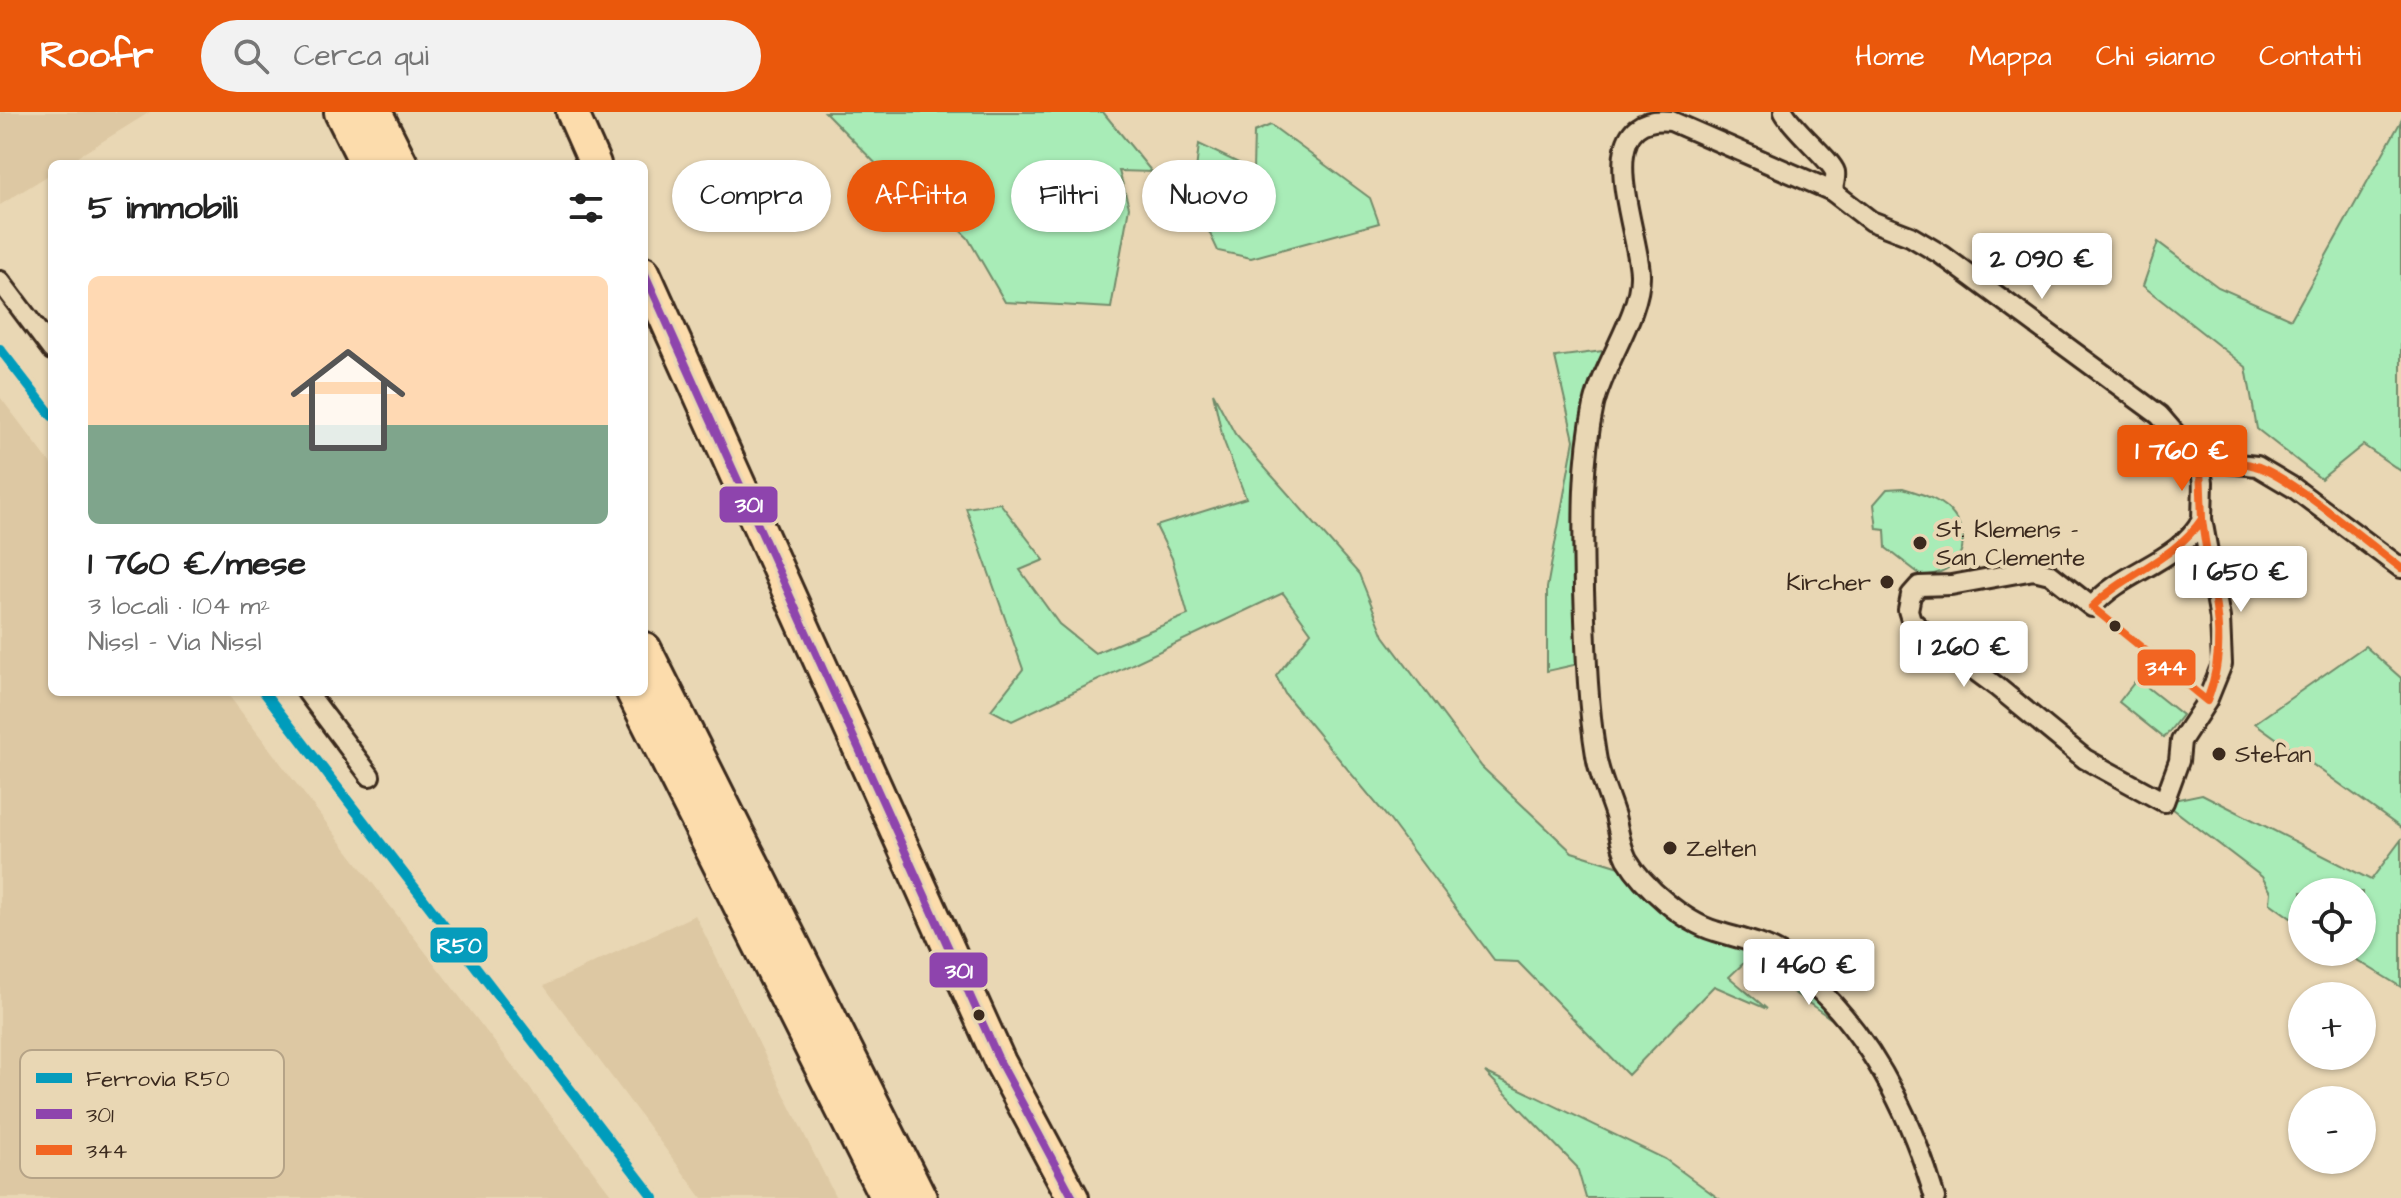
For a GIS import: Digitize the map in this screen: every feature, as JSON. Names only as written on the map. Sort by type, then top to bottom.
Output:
[{"type":"highway","points":[[342,112],[366,160]]},
{"type":"highway","points":[[374,112],[398,160]]},
{"type":"highway","points":[[648,658],[919,1198]]},
{"type":"highway","points":[[636,696],[888,1198]]},
{"type":"main road","points":[[572,112],[593,160]]},
{"type":"main road","points":[[648,281],[994,1050],[1073,1198]]},
{"type":"street","points":[[1784,112],[1804,140],[1832,166],[1835,179],[1832,191]]},
{"type":"street","points":[[1935,1198],[1917,1138],[1884,1073],[1831,999],[1783,955],[1747,939],[1711,931],[1677,909],[1636,872],[1620,841],[1596,758],[1586,658],[1582,516],[1593,410],[1603,372],[1637,298],[1640,276],[1622,165],[1625,138],[1641,122],[1654,118],[1671,121],[1832,191],[1871,221],[1910,236],[2006,300],[2159,415],[2200,466],[2202,519],[2220,618],[2222,664],[2207,701],[2181,741],[2179,761],[2164,802],[2085,759],[1911,620],[1911,595],[1919,586],[1951,585],[2034,570],[2050,574],[2092,607],[2107,589],[2182,546],[2202,519]]},
{"type":"street","points":[[0,281],[48,345]]},
{"type":"street","points":[[2200,466],[2236,462],[2257,466],[2294,488],[2401,568]]},
{"type":"street","points":[[310,696],[370,776]]},
{"type":"shaded area","points":[[0,112],[150,112],[72,160],[48,160],[48,175],[0,205]]},
{"type":"shaded area","points":[[0,397],[48,460],[48,696],[229,696],[614,1198],[0,1198]]},
{"type":"shaded area","points":[[695,915],[836,1198],[702,1198],[544,986]]},
{"type":"green space","points":[[825,112],[1103,112],[1142,160],[1142,172],[1126,171],[1126,160],[1011,160],[1011,232],[1125,232],[1111,308],[1005,302],[962,232],[995,232],[995,160],[872,160]]},
{"type":"green space","points":[[2401,121],[2401,471],[2363,445],[2321,479],[2257,429],[2246,367],[2143,286],[2158,242],[2218,287],[2291,319]]},
{"type":"green space","points":[[1271,125],[1370,198],[1379,223],[1251,258],[1218,251],[1209,232],[1276,232],[1276,160],[1253,160],[1254,132]]},
{"type":"green space","points":[[1199,144],[1232,160],[1197,160]]},
{"type":"green space","points":[[1126,196],[1129,207],[1126,224]]},
{"type":"green space","points":[[1611,350],[1600,398],[1588,503],[1592,661],[1547,671],[1547,588],[1574,440],[1555,357]]},
{"type":"green space","points":[[1213,393],[1235,434],[1359,574],[1384,636],[1482,767],[1572,852],[1636,872],[1677,909],[1783,955],[1863,1041],[1747,960],[1729,977],[1767,1009],[1714,986],[1628,1075],[1518,962],[1495,961],[1389,819],[1285,694],[1276,676],[1311,632],[1283,593],[1012,721],[991,710],[1023,669],[966,508],[1000,503],[1044,560],[1020,570],[1059,624],[1095,653],[1188,615],[1172,558],[1156,526],[1246,498],[1223,439]]},
{"type":"green space","points":[[1903,488],[1939,502],[1949,510],[1962,533],[1960,554],[1954,563],[1935,574],[1921,575],[1886,548],[1885,530],[1877,529],[1874,504],[1887,489]]},
{"type":"green space","points":[[2365,646],[2401,678],[2401,828],[2255,723]]},
{"type":"green space","points":[[2137,679],[2182,715],[2164,738],[2119,702]]},
{"type":"green space","points":[[2202,794],[2367,878],[2288,878],[2288,916],[2270,903],[2271,892],[2262,877],[2164,802]]},
{"type":"green space","points":[[2401,840],[2401,987],[2367,966],[2376,966],[2376,878],[2372,878]]},
{"type":"green space","points":[[1485,1072],[1665,1159],[1718,1198],[1586,1198],[1577,1167]]},
{"type":"rail line","name":"R50","points":[[0,349],[48,411]]},
{"type":"rail line","name":"R50","points":[[267,696],[654,1198]]},
{"type":"transit line","name":"301","points":[[648,281],[1000,1062],[1073,1198]]},
{"type":"transit line","name":"344","points":[[2202,519],[2200,466],[2228,463],[2255,466],[2287,482],[2401,568]]},
{"type":"transit line","name":"344","points":[[2202,519],[2218,633],[2218,655],[2207,701],[2092,607],[2178,545],[2202,519]]},
{"type":"place","name":"St. Klemens - San Clemente","points":[[1920,543]]},
{"type":"place","name":"Kircher","points":[[1887,582]]},
{"type":"place","name":"Stefan","points":[[2219,754]]},
{"type":"place","name":"Zelten","points":[[1670,848]]}]
